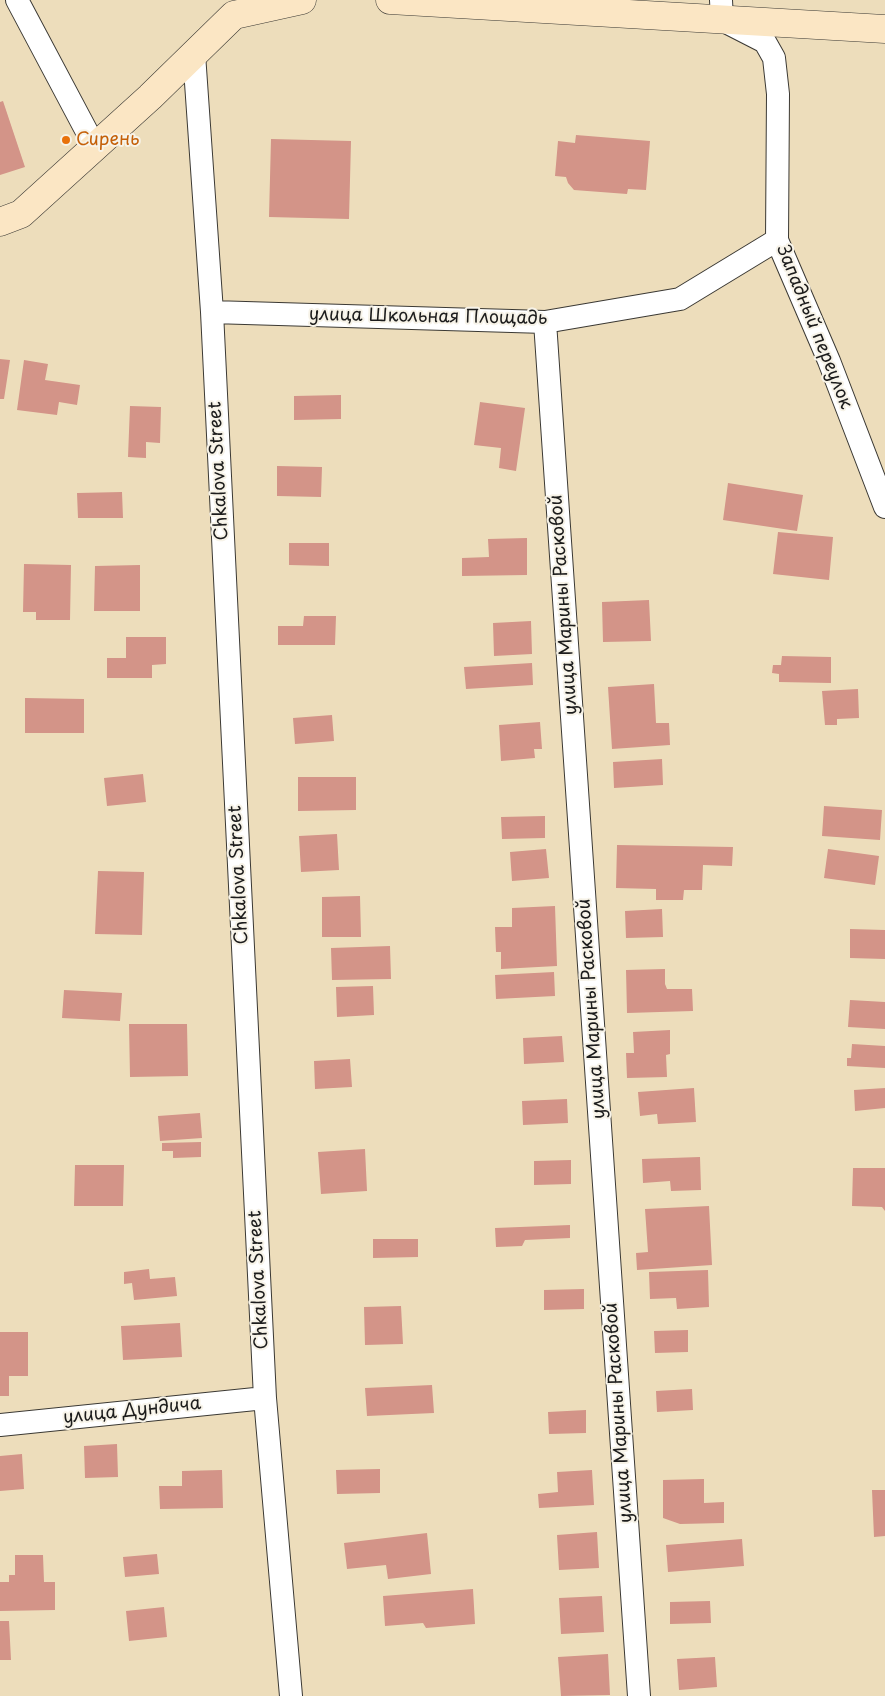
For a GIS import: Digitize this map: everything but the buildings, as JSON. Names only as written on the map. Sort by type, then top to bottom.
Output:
[{"type":"main road","points":[[0,222],[21,214],[150,97],[234,15],[302,0]]},
{"type":"main road","points":[[390,0],[721,10],[885,29]]},
{"type":"street","points":[[17,0],[95,147]]},
{"type":"street","name":"Западный переулок","points":[[721,10],[765,42],[774,58],[778,94],[777,240],[830,360],[885,507]]},
{"type":"street","name":"Chkalova Street","points":[[194,54],[212,312],[265,1398],[291,1696]]},
{"type":"street","name":"улица Школьная Площадь","points":[[212,312],[545,322],[680,299],[777,240]]},
{"type":"street","name":"улица Марины Расковой","points":[[545,322],[639,1696]]},
{"type":"street","name":"улица Дундича","points":[[0,1425],[265,1398]]},
{"type":"place","name":"Сирень","points":[[66,140]]}]
